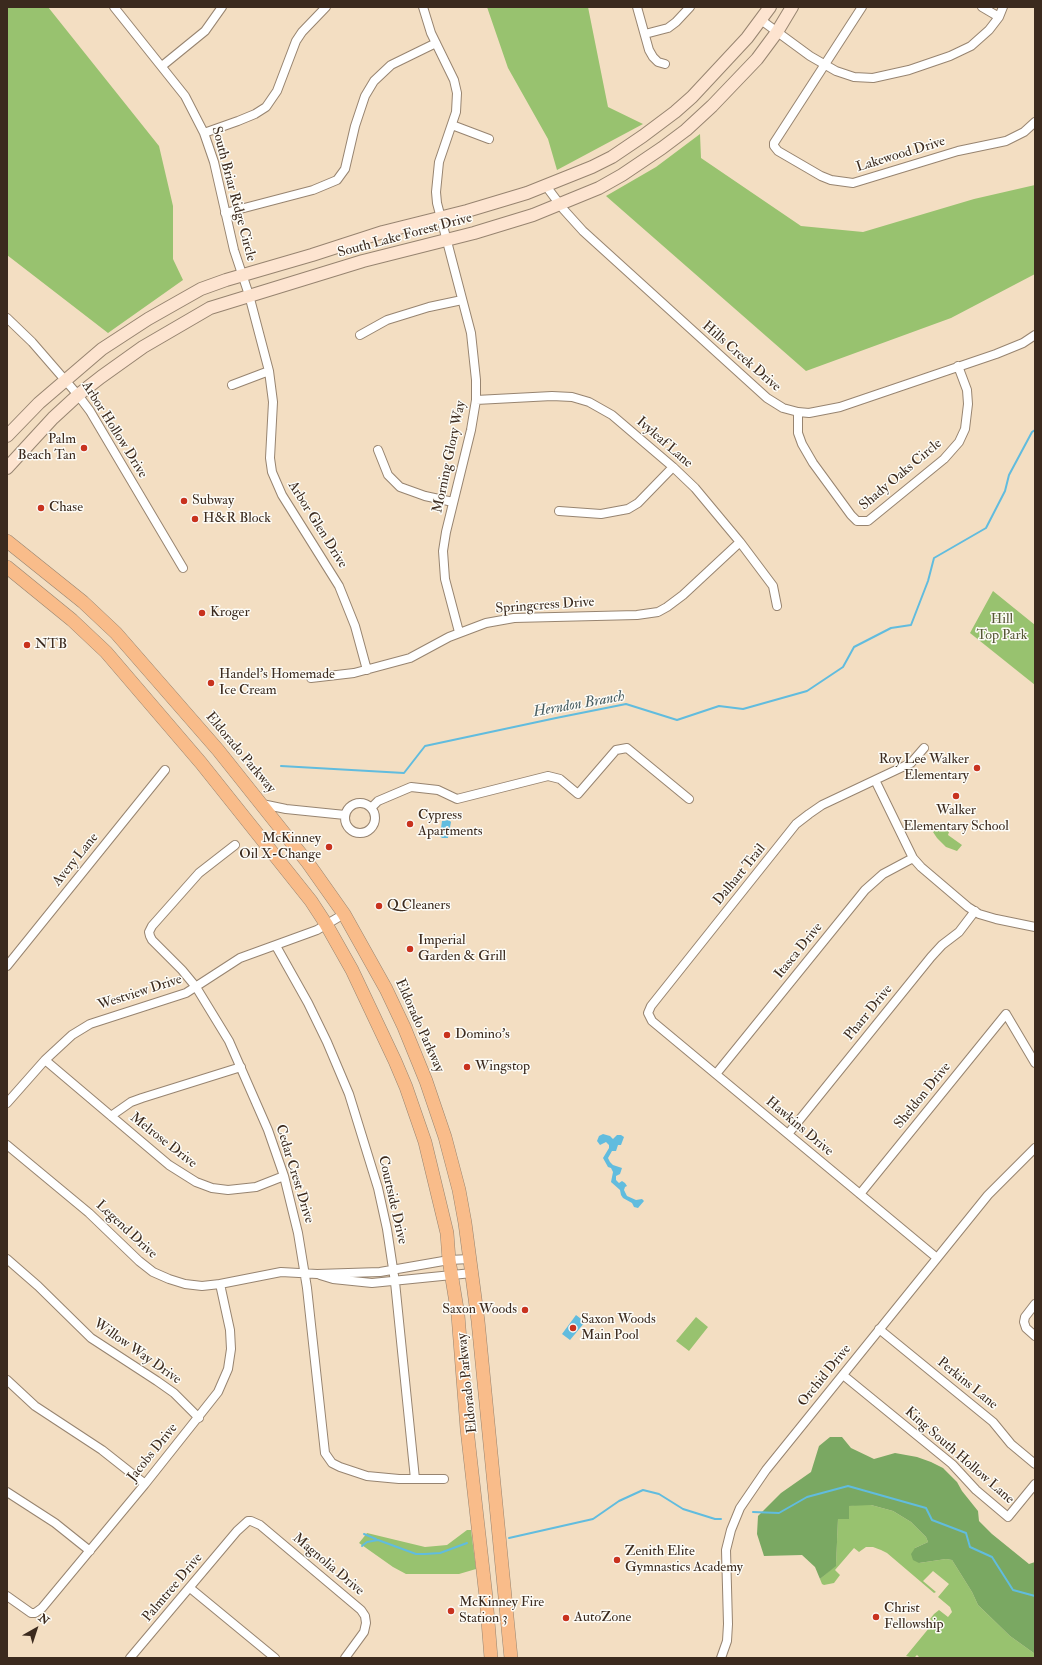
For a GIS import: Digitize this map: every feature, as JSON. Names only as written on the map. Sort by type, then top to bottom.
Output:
[{"type":"main road","name":"South Lake Forest Drive","points":[[7,436],[39,403],[102,349],[154,316],[201,289],[242,275],[312,256],[383,232],[479,208],[546,186],[612,157],[637,141],[675,112],[727,61],[770,7]]},
{"type":"main road","name":"South Lake Forest Drive","points":[[7,468],[53,418],[78,395],[120,363],[171,329],[210,308],[363,261],[533,215],[599,188],[622,175],[686,130],[744,73],[757,59],[777,32],[792,7]]},
{"type":"main road","name":"Eldorado Parkway","points":[[7,541],[83,602],[121,639],[218,750],[308,863],[344,914],[404,1026],[426,1081],[459,1190],[472,1273],[494,1478],[511,1658]]},
{"type":"main road","name":"Eldorado Parkway","points":[[7,567],[72,620],[106,652],[201,763],[311,901],[326,924],[366,997],[397,1066],[406,1087],[430,1163],[447,1233],[449,1260],[458,1315],[467,1429],[486,1597],[491,1658]]},
{"type":"main road","points":[[106,652],[121,639]]},
{"type":"main road","points":[[201,763],[218,750]]},
{"type":"main road","points":[[397,1066],[403,1071],[417,1104],[422,1109],[435,1108]]},
{"type":"main road","points":[[489,1637],[508,1636]]},
{"type":"street","name":"South Briar Ridge Circle","points":[[114,7],[162,66],[191,105],[204,133],[214,162],[234,250],[249,295]]},
{"type":"street","points":[[162,66],[205,31],[222,7]]},
{"type":"street","points":[[204,133],[244,119],[266,107],[277,91],[296,41],[302,32],[326,7]]},
{"type":"street","name":"Morning Glory Way","points":[[423,7],[436,43],[451,71],[457,93],[456,112],[441,154],[437,173],[436,192],[471,333],[476,380],[476,400],[470,436],[453,502],[443,551],[443,567],[448,596],[459,632]]},
{"type":"street","points":[[638,7],[649,50],[658,62],[665,64]]},
{"type":"street","points":[[645,34],[668,28],[690,7]]},
{"type":"street","name":"Lakewood Drive","points":[[862,7],[823,64],[774,143],[774,146],[778,151],[821,176],[831,180],[853,183],[958,151],[1006,140],[1017,136],[1034,126]]},
{"type":"street","points":[[982,7],[999,17]]},
{"type":"street","points":[[761,20],[823,64],[846,75],[863,78],[883,77],[950,56],[971,46],[989,30],[999,17],[1003,7]]},
{"type":"street","points":[[225,213],[313,190],[337,180],[345,170],[357,120],[366,96],[374,81],[391,66],[436,43]]},
{"type":"street","points":[[452,125],[489,139]]},
{"type":"street","name":"Hills Creek Drive","points":[[546,186],[559,204],[583,231],[767,398],[783,408],[798,412],[820,412],[840,407],[1016,346],[1035,335]]},
{"type":"street","name":"Arbor Glen Drive","points":[[249,295],[270,371],[273,402],[270,458],[276,483],[289,508],[339,586],[355,626],[367,670]]},
{"type":"street","points":[[360,335],[387,320],[429,307],[462,300]]},
{"type":"street","name":"Arbor Hollow Drive","points":[[7,318],[32,342],[90,411],[183,568]]},
{"type":"street","name":"Shady Oaks Circle","points":[[798,412],[798,433],[802,444],[813,463],[851,515],[858,521],[868,521],[944,459],[959,442],[965,429],[968,404],[967,390],[958,366]]},
{"type":"street","points":[[232,384],[270,371]]},
{"type":"street","name":"Ivyleaf Lane","points":[[476,400],[552,396],[572,398],[589,402],[612,415],[674,467],[695,488],[740,542],[773,586],[777,606]]},
{"type":"street","points":[[378,450],[388,475],[400,487],[425,496],[453,502]]},
{"type":"street","points":[[560,511],[601,514],[628,509],[638,504],[674,467]]},
{"type":"street","name":"Springcress Drive","points":[[311,678],[354,673],[419,654],[459,632],[486,623],[514,618],[637,615],[658,612],[683,595],[740,542]]},
{"type":"street","points":[[372,808],[378,801],[411,787],[438,790],[457,799],[548,776],[560,779],[578,794],[616,750],[627,748],[689,799]]},
{"type":"street","name":"Dalhart Trail","points":[[648,1013],[650,1006],[796,824],[817,808],[911,763],[924,748]]},
{"type":"street","name":"Avery Lane","points":[[7,966],[165,770]]},
{"type":"street","points":[[876,780],[913,858],[921,867],[975,912],[996,919],[1035,927]]},
{"type":"street","points":[[358,803],[363,803],[372,808],[375,817],[372,827],[359,833],[350,829],[345,820],[345,815],[350,807],[358,803]]},
{"type":"street","points":[[262,804],[286,809],[345,815]]},
{"type":"street","points":[[276,823],[286,809]]},
{"type":"street","name":"Cedar Crest Drive","points":[[235,845],[198,873],[158,919],[150,932],[152,940],[182,970],[196,987],[229,1041],[268,1130],[284,1176],[298,1233],[305,1274],[325,1453],[332,1463],[367,1476],[399,1479],[444,1479]]},
{"type":"street","name":"Itasca Drive","points":[[716,1074],[866,890],[883,874],[913,858]]},
{"type":"street","name":"Pharr Drive","points":[[788,1134],[931,957],[942,945],[959,932],[975,912]]},
{"type":"street","name":"Westview Drive","points":[[7,1103],[45,1060],[72,1035],[90,1024],[173,998],[196,987],[245,956],[317,930],[344,914]]},
{"type":"street","name":"Courtside Drive","points":[[276,946],[308,1003],[327,1042],[349,1094],[378,1188],[395,1282],[415,1479]]},
{"type":"street","name":"Hawkins Drive","points":[[648,1013],[652,1021],[937,1258]]},
{"type":"street","name":"Sheldon Drive","points":[[860,1194],[1006,1014],[1035,1063]]},
{"type":"street","name":"Melrose Drive","points":[[45,1060],[169,1165],[196,1182],[212,1188],[228,1190],[244,1189],[256,1187],[284,1176]]},
{"type":"street","points":[[111,1116],[131,1102],[241,1067]]},
{"type":"street","name":"Legend Drive","points":[[7,1145],[83,1208],[152,1272],[185,1284],[202,1286],[220,1284],[281,1272],[317,1274],[380,1272],[449,1260],[470,1259]]},
{"type":"street","name":"Orchid Drive","points":[[721,1658],[727,1641],[728,1609],[726,1550],[731,1530],[740,1508],[766,1470],[937,1258],[993,1190],[1035,1148]]},
{"type":"street","name":"Willow Way Drive","points":[[7,1259],[38,1286],[91,1338],[162,1385],[174,1394],[199,1418]]},
{"type":"street","name":"Legend Drive","points":[[317,1274],[333,1279],[372,1283],[395,1282],[452,1274],[472,1273]]},
{"type":"street","name":"Jacobs Drive","points":[[7,1596],[26,1611],[35,1613],[48,1602],[199,1418],[218,1392],[225,1378],[230,1360],[230,1330],[220,1284]]},
{"type":"street","points":[[1035,1304],[1025,1317],[1024,1322],[1026,1328],[1035,1336]]},
{"type":"street","name":"Perkins Lane","points":[[879,1329],[993,1422],[1011,1444],[1035,1464]]},
{"type":"street","name":"King South Hollow Lane","points":[[843,1375],[948,1461],[976,1490],[1008,1517],[1035,1484]]},
{"type":"street","points":[[7,1380],[35,1406],[102,1450],[145,1484]]},
{"type":"street","points":[[7,1492],[55,1523],[90,1551]]},
{"type":"street","name":"Magnolia Drive","points":[[234,1535],[248,1521],[255,1522],[357,1605],[365,1616],[366,1623],[364,1632],[345,1658]]},
{"type":"street","name":"Palmtree Drive","points":[[130,1658],[234,1535]]},
{"type":"street","points":[[190,1588],[275,1658]]},
{"type":"green space","points":[[7,7],[48,7],[159,146],[173,206],[173,259],[183,280],[108,333],[7,255]]},
{"type":"green space","points":[[487,7],[588,7],[608,107],[643,124],[557,170],[548,139],[508,68]]},
{"type":"green space","points":[[700,134],[701,158],[801,226],[863,232],[974,199],[1035,185],[1035,274],[951,318],[806,371],[606,196],[656,167]]},
{"type":"green space","name":"Hill Top Park","points":[[993,591],[1035,625],[1035,685],[970,633]]},
{"type":"green space","points":[[938,825],[949,832],[948,835],[962,845],[957,851],[946,847],[937,838],[933,832]]},
{"type":"green space","points":[[696,1317],[708,1327],[689,1351],[676,1341]]},
{"type":"green space","points":[[830,1437],[842,1437],[851,1448],[874,1459],[895,1453],[917,1457],[943,1468],[957,1482],[962,1491],[978,1511],[979,1521],[992,1534],[1029,1564],[1035,1562],[1035,1654],[1010,1636],[978,1605],[972,1592],[952,1560],[946,1559],[919,1563],[913,1560],[911,1554],[915,1548],[928,1542],[926,1537],[911,1522],[893,1511],[871,1505],[849,1506],[849,1519],[838,1519],[836,1566],[820,1579],[815,1567],[802,1555],[764,1556],[757,1534],[758,1516],[781,1493],[811,1472],[819,1446]]},
{"type":"green space","points":[[871,1505],[893,1511],[911,1522],[926,1537],[928,1542],[915,1548],[919,1563],[946,1559],[952,1560],[972,1592],[978,1605],[1010,1636],[1035,1654],[1035,1658],[920,1658],[917,1655],[914,1658],[906,1656],[934,1622],[930,1619],[934,1614],[939,1610],[948,1617],[952,1612],[950,1607],[938,1597],[949,1584],[933,1571],[923,1581],[936,1592],[934,1593],[887,1553],[873,1547],[866,1547],[859,1552],[854,1548],[835,1570],[840,1575],[834,1583],[822,1584],[820,1579],[836,1565],[838,1518],[849,1506]]},
{"type":"green space","points":[[467,1530],[471,1530],[476,1569],[459,1574],[406,1574],[393,1567],[359,1543],[367,1533],[425,1547],[447,1545]]},
{"type":"water","points":[[449,820],[451,822],[448,838],[442,838],[440,836],[442,821]]},
{"type":"water","points":[[603,1134],[610,1136],[613,1139],[617,1135],[624,1137],[621,1145],[618,1145],[616,1151],[612,1151],[608,1158],[613,1165],[622,1168],[620,1174],[616,1176],[616,1180],[619,1183],[622,1181],[625,1183],[627,1186],[624,1190],[627,1196],[636,1200],[642,1199],[644,1201],[638,1208],[634,1207],[632,1203],[623,1198],[620,1190],[611,1182],[613,1172],[603,1158],[609,1148],[609,1145],[606,1142],[600,1145],[597,1141],[599,1136]]},
{"type":"water","name":"Saxon Woods Main Pool","points":[[576,1315],[585,1322],[570,1340],[562,1334]]},
{"type":"waterway","name":"Herndon Branch","points":[[281,766],[404,773],[425,746],[556,718],[626,704],[677,720],[719,706],[743,709],[807,691],[843,667],[854,647],[891,628],[911,625],[928,581],[934,558],[986,528],[1005,491],[1009,475],[1032,432],[1035,430]]},
{"type":"waterway","points":[[753,1512],[779,1513],[807,1497],[848,1486],[926,1508],[932,1520],[966,1533],[970,1547],[992,1557],[1013,1590],[1035,1596]]},
{"type":"waterway","points":[[509,1538],[593,1519],[619,1501],[643,1490],[659,1494],[683,1509],[715,1519],[721,1519]]},
{"type":"waterway","points":[[364,1534],[376,1539]]},
{"type":"waterway","points":[[362,1546],[367,1542],[378,1540],[416,1554],[425,1554],[440,1553],[467,1543]]},
{"type":"place","name":"Palm Beach Tan","points":[[84,448]]},
{"type":"place","name":"Subway","points":[[184,501]]},
{"type":"place","name":"Chase","points":[[41,508]]},
{"type":"place","name":"H&R Block","points":[[195,519]]},
{"type":"place","name":"Kroger","points":[[202,613]]},
{"type":"place","name":"NTB","points":[[27,645]]},
{"type":"place","name":"Handel's Homemade Ice Cream","points":[[211,683]]},
{"type":"place","name":"Roy Lee Walker Elementary","points":[[977,768]]},
{"type":"place","name":"Walker Elementary School","points":[[956,796]]},
{"type":"place","name":"Cypress Apartments","points":[[410,824]]},
{"type":"place","name":"McKinney Oil X-Change","points":[[329,847]]},
{"type":"place","name":"Q Cleaners","points":[[379,906]]},
{"type":"place","name":"Imperial Garden & Grill","points":[[410,949]]},
{"type":"place","name":"Domino's","points":[[447,1035]]},
{"type":"place","name":"Wingstop","points":[[467,1067]]},
{"type":"place","name":"Saxon Woods","points":[[525,1310]]},
{"type":"place","name":"Saxon Woods Main Pool","points":[[573,1328]]},
{"type":"place","name":"Zenith Elite Gymnastics Academy","points":[[617,1560]]},
{"type":"place","name":"McKinney Fire Station 3","points":[[451,1611]]},
{"type":"place","name":"Christ Fellowship","points":[[876,1617]]},
{"type":"place","name":"AutoZone","points":[[566,1618]]}]
